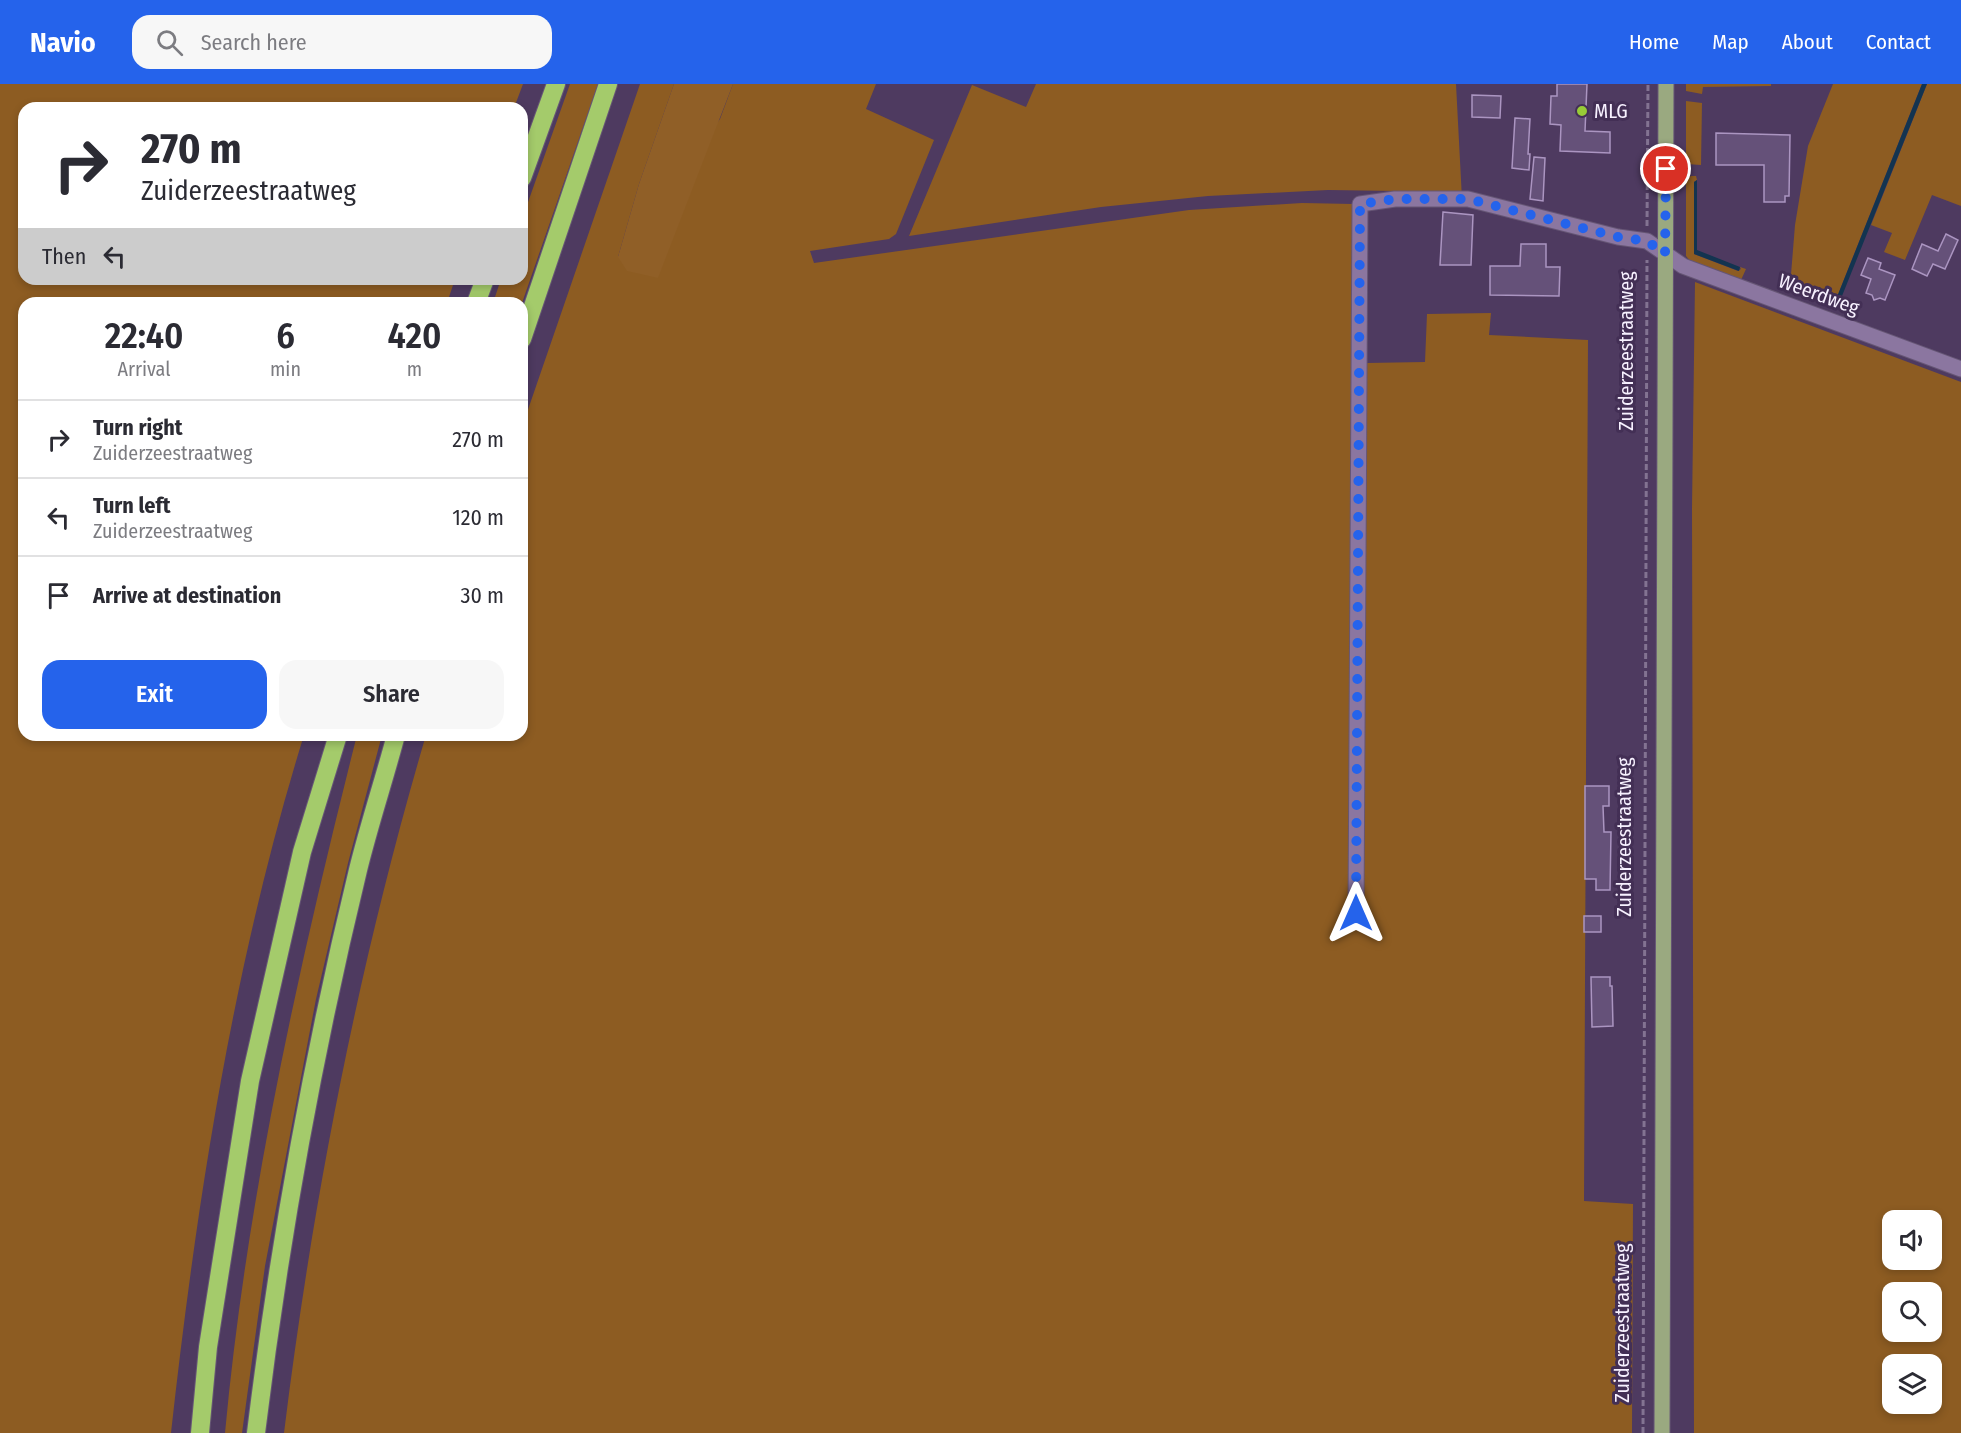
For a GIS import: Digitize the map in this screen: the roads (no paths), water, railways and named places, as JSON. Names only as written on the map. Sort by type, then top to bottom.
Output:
[{"type":"highway","points":[[528,161],[556,84]]},
{"type":"highway","points":[[528,321],[608,84]]},
{"type":"highway","points":[[200,1433],[208,1347],[250,1081],[302,852],[336,741]]},
{"type":"highway","points":[[256,1433],[265,1362],[309,1096],[358,869],[394,741]]},
{"type":"main road","name":"Zuiderzeestraatweg","points":[[1662,1433],[1666,84]]},
{"type":"street","points":[[1356,913],[1360,204],[1395,199],[1468,199],[1618,237],[1647,241],[1665,254]]},
{"type":"street","name":"Weerdweg","points":[[1665,254],[1683,266],[1961,369]]},
{"type":"water","points":[[1922,84],[1927,84],[1840,301],[1835,305],[1830,305],[1789,290],[1792,286],[1832,301],[1837,297]]},
{"type":"water","points":[[1697,180],[1697,250],[1740,267],[1739,271],[1694,254],[1694,182]]},
{"type":"place","name":"MLG","points":[[1582,111]]}]
